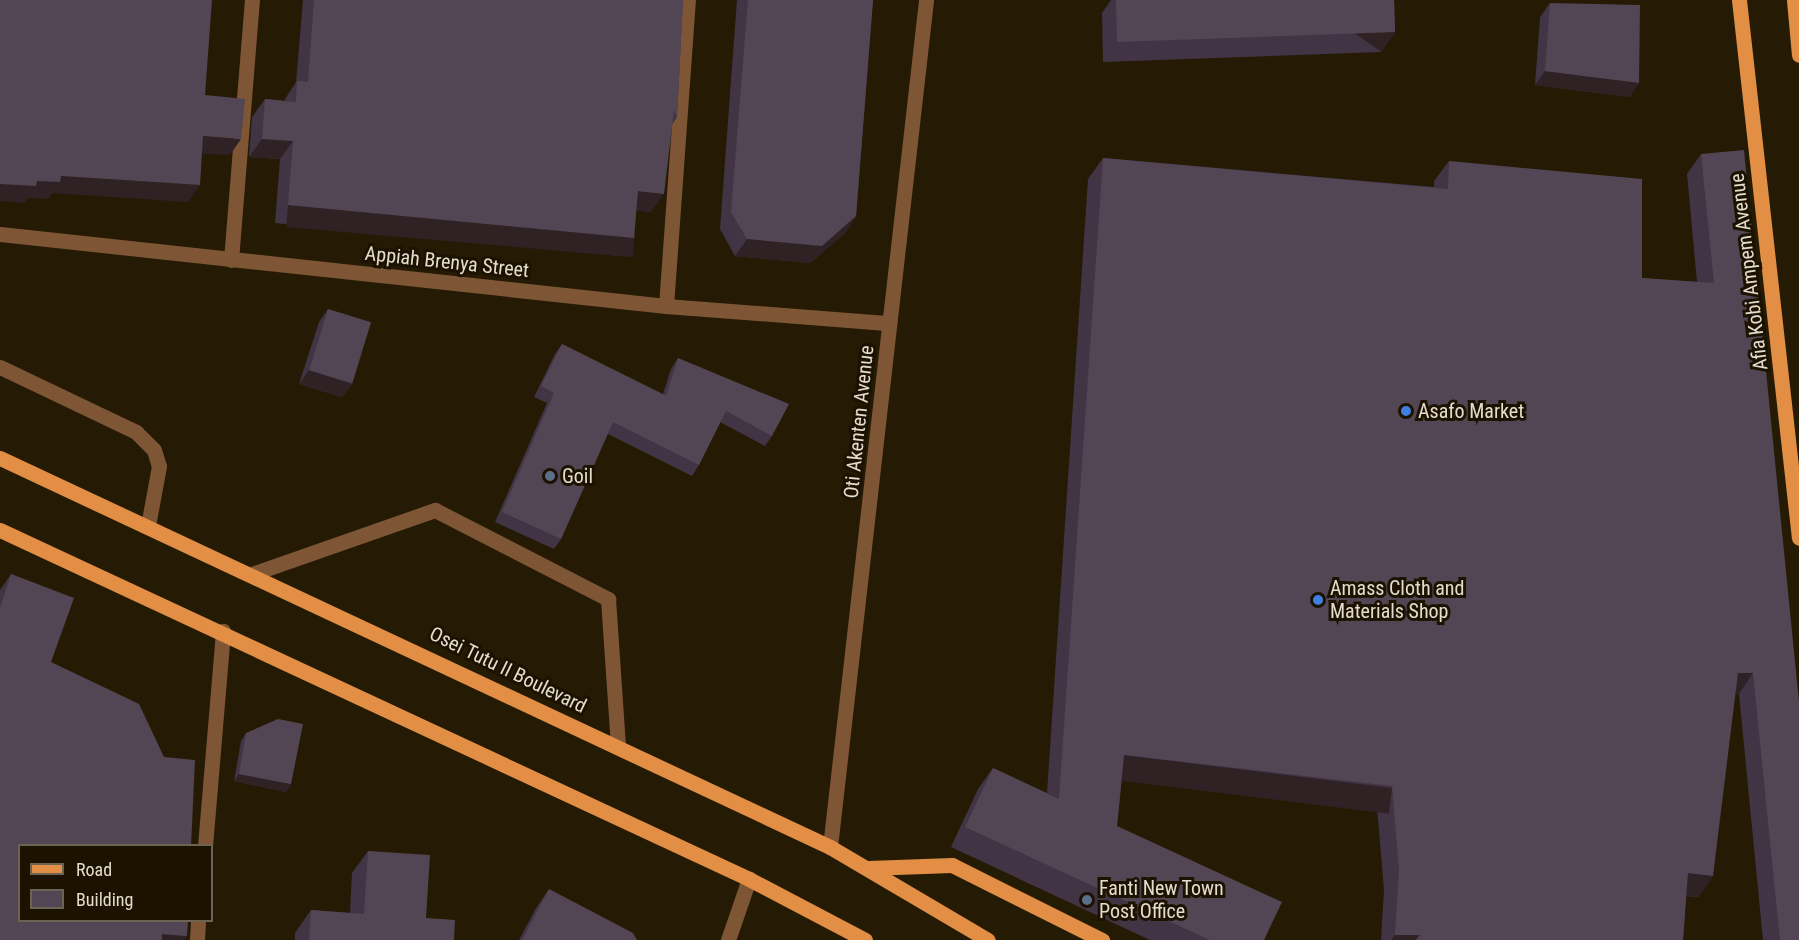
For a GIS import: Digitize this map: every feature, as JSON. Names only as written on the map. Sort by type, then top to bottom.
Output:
[{"type":"main road","name":"Afia Kobi Ampem Avenue","points":[[1739,0],[1799,538]]},
{"type":"main road","points":[[1794,0],[1799,56]]},
{"type":"main road","name":"Osei Tutu II Boulevard","points":[[0,458],[252,574],[830,847],[988,940]]},
{"type":"main road","points":[[0,530],[223,631],[749,879],[865,940]]},
{"type":"main road","points":[[868,868],[952,865],[1102,940]]},
{"type":"street","points":[[231,260],[252,0]]},
{"type":"street","points":[[666,306],[688,0]]},
{"type":"street","name":"Oti Akenten Avenue","points":[[830,847],[926,0]]},
{"type":"street","name":"Appiah Brenya Street","points":[[0,234],[666,306],[889,323]]},
{"type":"street","points":[[0,367],[126,427],[154,450],[159,466],[147,526]]},
{"type":"street","points":[[252,574],[435,510],[608,599],[618,746]]},
{"type":"street","points":[[205,844],[223,631]]},
{"type":"street","points":[[728,940],[749,879]]},
{"type":"street","points":[[197,940],[198,922]]},
{"type":"building","points":[[0,0],[212,0],[205,95],[245,99],[241,139],[203,136],[200,185],[61,176],[60,182],[37,181],[36,186],[0,184]]},
{"type":"building","points":[[314,0],[683,0],[677,117],[674,110],[664,194],[638,191],[634,238],[288,205],[293,141],[262,139],[265,99],[296,102],[297,81],[308,82]]},
{"type":"building","points":[[748,0],[873,0],[856,216],[822,246],[747,239],[731,212]]},
{"type":"building","points":[[1116,0],[1394,0],[1395,32],[1117,42]]},
{"type":"building","points":[[1550,3],[1640,5],[1639,83],[1545,71]]},
{"type":"building","name":"Asafo Market","points":[[1744,150],[1799,702],[1799,940],[1780,940],[1753,673],[1738,673],[1713,876],[1688,873],[1683,940],[1416,940],[1420,935],[1395,935],[1399,869],[1392,786],[1124,755],[1117,826],[1282,902],[1264,940],[1210,940],[965,827],[993,768],[1059,799],[1103,158],[1448,189],[1449,161],[1642,179],[1642,278],[1714,283],[1701,154]]},
{"type":"building","points":[[328,309],[371,322],[352,383],[309,370]]},
{"type":"building","points":[[562,344],[666,396],[678,358],[789,404],[772,436],[726,411],[699,465],[613,422],[561,539],[502,512],[554,393],[541,386]]},
{"type":"building","points":[[11,574],[74,598],[51,662],[139,704],[164,757],[195,760],[191,844],[18,844],[18,922],[188,922],[187,936],[162,934],[162,940],[0,940],[0,608]]},
{"type":"building","points":[[278,719],[303,724],[291,784],[239,774],[246,733]]},
{"type":"building","points":[[368,851],[430,855],[426,918],[455,920],[454,940],[309,940],[311,910],[364,914]]},
{"type":"building","points":[[549,889],[633,933],[637,940],[522,940]]},
{"type":"place","name":"Asafo Market","points":[[1406,411]]},
{"type":"place","name":"Goil","points":[[550,476]]},
{"type":"place","name":"Amass Cloth and Materials Shop","points":[[1318,600]]},
{"type":"place","name":"Fanti New Town Post Office","points":[[1087,900]]}]
